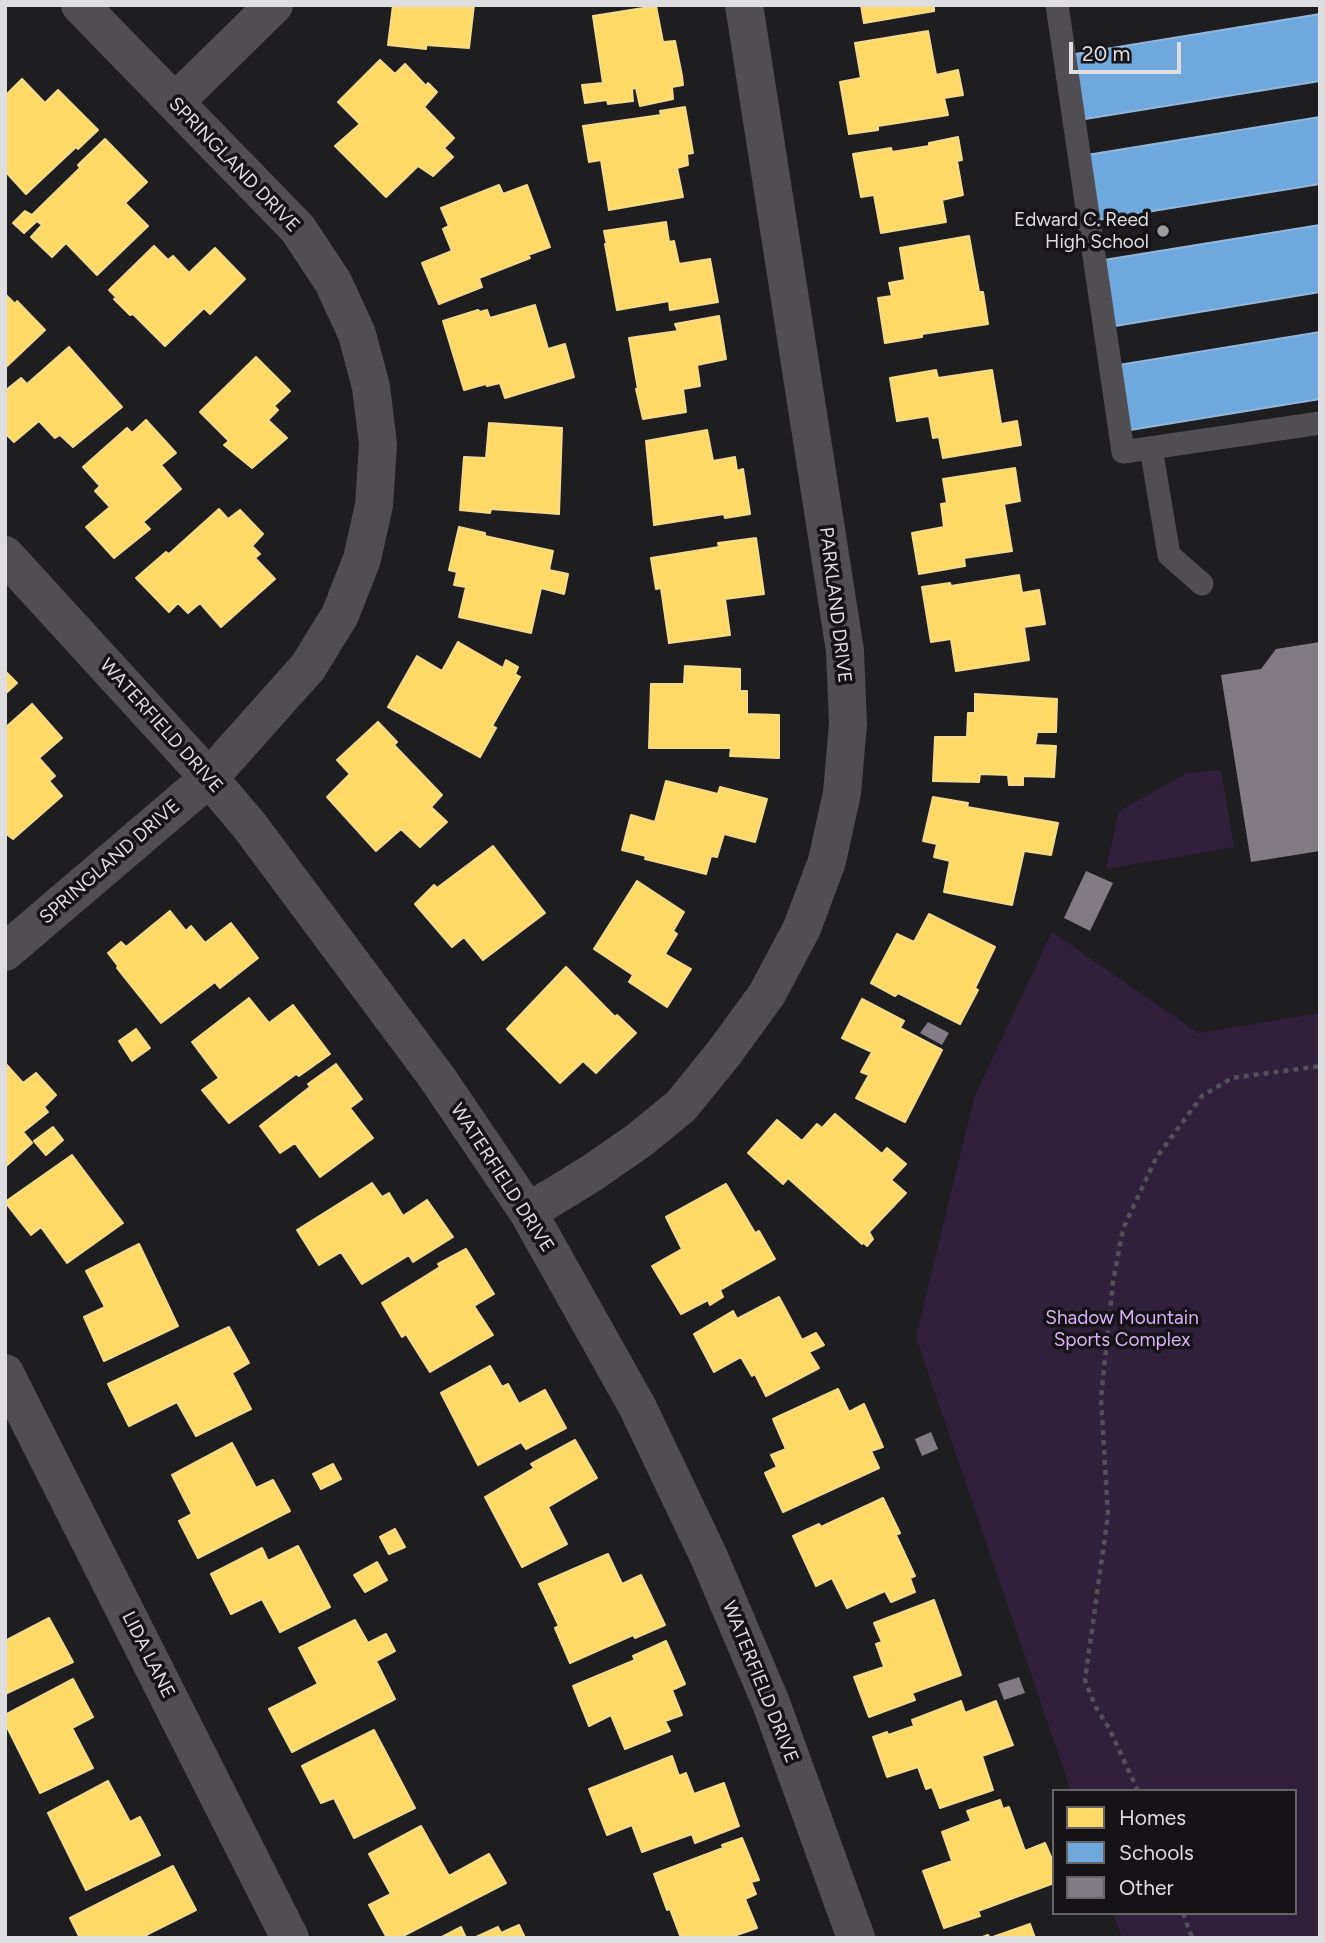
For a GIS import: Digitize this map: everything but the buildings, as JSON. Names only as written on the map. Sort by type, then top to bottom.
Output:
[{"type":"street","name":"SPRINGLAND DRIVE","points":[[5,952],[209,778],[308,667],[340,615],[362,559],[374,505],[378,444],[371,387],[357,334],[333,282],[298,229],[80,5]]},
{"type":"street","points":[[175,102],[274,5]]},
{"type":"street","name":"PARKLAND DRIVE","points":[[528,1212],[592,1174],[649,1132],[681,1106],[724,1053],[767,994],[802,928],[827,861],[842,793],[848,724],[845,651],[744,5]]},
{"type":"street","name":"WATERFIELD DRIVE","points":[[5,555],[249,825],[438,1079],[528,1212],[636,1406],[709,1557],[771,1703],[856,1938]]},
{"type":"street","name":"LIDA LANE","points":[[5,1373],[290,1938]]},
{"type":"lane","points":[[1057,5],[1123,452],[1320,423]]},
{"type":"lane","points":[[1152,448],[1169,555],[1202,584]]},
{"type":"path","points":[[1137,1789],[1085,1681],[1108,1515],[1101,1398],[1112,1282],[1124,1229],[1156,1158],[1202,1096],[1232,1078],[1320,1066]]},
{"type":"path","points":[[1184,1915],[1192,1938]]},
{"type":"green space","points":[[1221,770],[1234,847],[1106,869],[1119,811],[1187,773]]},
{"type":"green space","name":"Shadow Mountain Sports Complex","points":[[1052,932],[1198,1033],[1320,1013],[1320,1938],[1122,1938],[1114,1915],[1297,1915],[1297,1789],[1070,1789],[916,1337],[974,1098]]},
{"type":"place","name":"Edward C. Reed High School","points":[[1163,231]]}]
